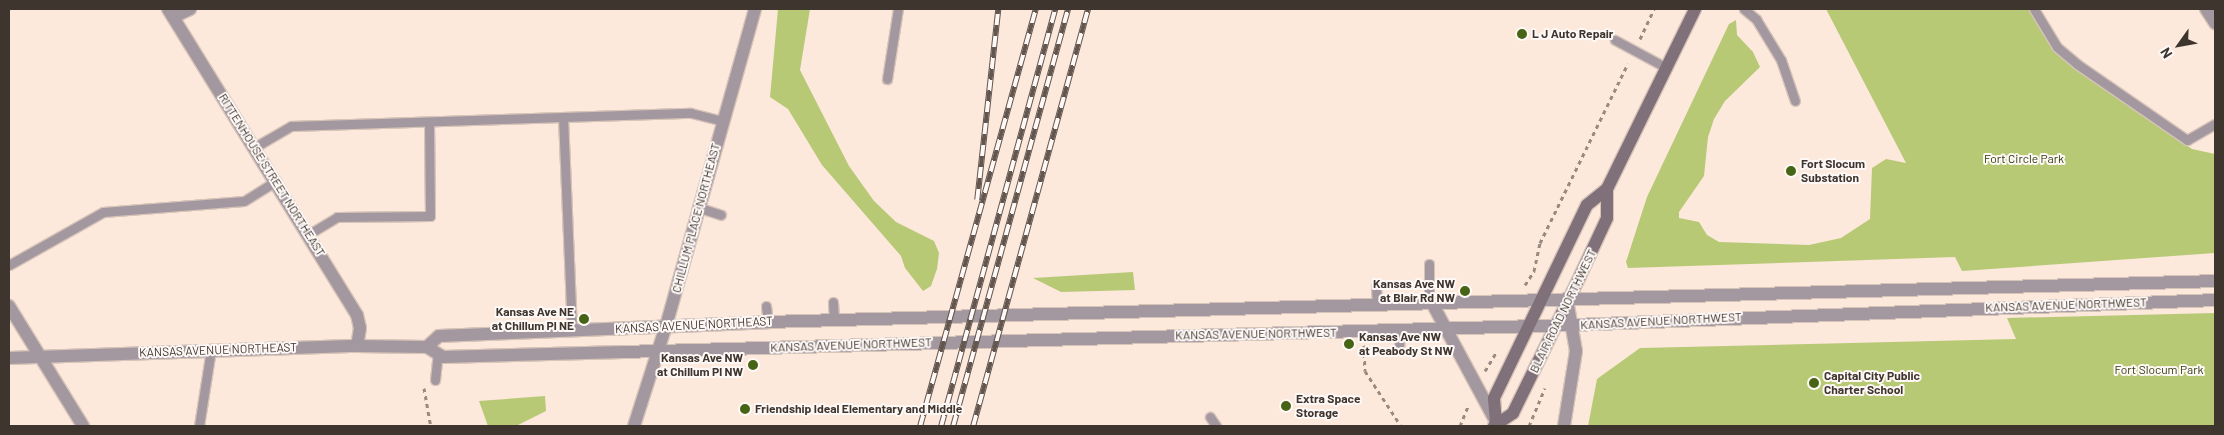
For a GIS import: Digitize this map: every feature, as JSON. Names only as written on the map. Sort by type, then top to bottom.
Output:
[{"type":"main road","name":"BLAIR ROAD NORTHWEST","points":[[1496,425],[1494,398],[1587,205],[1607,189],[1695,9]]},
{"type":"main road","name":"BLAIR ROAD NORTHWEST","points":[[1496,425],[1513,413],[1607,218],[1607,189]]},
{"type":"street","points":[[171,13],[190,9]]},
{"type":"street","name":"CHILLUM PLACE NORTHEAST","points":[[634,426],[666,326],[697,207],[755,9]]},
{"type":"street","name":"RITTENHOUSE STREET NORTHEAST","points":[[171,13],[309,234],[357,315],[360,328],[357,346]]},
{"type":"street","name":"KANSAS AVENUE NORTHWEST","points":[[965,315],[2215,281]]},
{"type":"street","points":[[1564,426],[1576,351],[1574,325],[1568,300]]},
{"type":"street","name":"KANSAS AVENUE NORTHWEST","points":[[657,351],[1574,325],[2215,300]]},
{"type":"street","points":[[1430,303],[1496,425]]},
{"type":"street","points":[[9,306],[83,426]]},
{"type":"street","name":"KANSAS AVENUE NORTHEAST","points":[[433,350],[439,336],[965,315]]},
{"type":"street","name":"KANSAS AVENUE NORTHEAST","points":[[9,358],[211,349],[357,346],[433,350],[443,357],[657,351]]},
{"type":"lane","points":[[886,79],[898,9]]},
{"type":"lane","points":[[1744,9],[1756,20],[1781,60],[1795,101]]},
{"type":"lane","points":[[2034,9],[2057,47],[2077,64],[2187,140],[2215,124]]},
{"type":"lane","points":[[1615,40],[1667,68]]},
{"type":"lane","points":[[255,147],[291,126],[691,113],[722,121]]},
{"type":"lane","points":[[563,117],[572,331]]},
{"type":"lane","points":[[309,234],[337,217],[430,216],[429,122]]},
{"type":"lane","points":[[9,265],[103,212],[244,201],[276,182]]},
{"type":"lane","points":[[697,207],[721,214]]},
{"type":"lane","points":[[1429,264],[1430,303]]},
{"type":"lane","points":[[1376,286],[1377,304]]},
{"type":"lane","points":[[833,302],[834,320]]},
{"type":"lane","points":[[766,306],[768,322]]},
{"type":"lane","points":[[1400,330],[1400,349]]},
{"type":"lane","points":[[199,426],[211,349]]},
{"type":"lane","points":[[433,350],[435,380]]},
{"type":"lane","points":[[1210,417],[1216,426]]},
{"type":"path","points":[[1523,287],[1534,271],[1540,243],[1654,9]]},
{"type":"path","points":[[1484,373],[1502,343]]},
{"type":"path","points":[[1364,344],[1365,371],[1401,426]]},
{"type":"path","points":[[424,386],[431,426]]},
{"type":"path","points":[[1460,426],[1468,406]]},
{"type":"green space","points":[[778,9],[810,9],[800,70],[849,166],[874,201],[896,222],[934,241],[939,253],[937,269],[931,286],[923,291],[905,268],[901,256],[822,165],[788,109],[770,97]]},
{"type":"green space","name":"Fort Circle Park","points":[[1826,9],[2032,9],[2060,51],[2105,88],[2192,149],[2215,154],[2215,253],[1962,271],[1955,257],[1628,268],[1626,262],[1647,197],[1729,24],[1736,20],[1737,35],[1753,52],[1760,67],[1725,101],[1714,119],[1708,137],[1704,176],[1679,212],[1679,218],[1699,222],[1707,235],[1719,242],[1809,245],[1841,238],[1870,219],[1872,168],[1886,159],[1906,163]]},
{"type":"green space","points":[[1133,272],[1135,290],[1061,292],[1033,278]]},
{"type":"green space","name":"Capital City Public Charter School","points":[[2215,313],[2215,426],[1588,426],[1597,379],[1640,348],[2016,339],[2007,318]]},
{"type":"green space","points":[[545,396],[546,411],[516,426],[488,426],[479,401]]},
{"type":"railway","points":[[977,200],[998,9]]},
{"type":"railway","points":[[920,426],[1036,9]]},
{"type":"railway","points":[[941,426],[1055,9]]},
{"type":"railway","points":[[953,426],[1068,9]]},
{"type":"railway","points":[[973,426],[1088,9]]},
{"type":"place","name":"L J Auto Repair","points":[[1522,34]]},
{"type":"place","name":"Fort Slocum Substation","points":[[1791,171]]},
{"type":"place","name":"Kansas Ave NW at Blair Rd NW","points":[[1465,291]]},
{"type":"place","name":"Kansas Ave NE at Chillum Pl NE","points":[[584,319]]},
{"type":"place","name":"Kansas Ave NW at Peabody St NW","points":[[1349,344]]},
{"type":"place","name":"Kansas Ave NW at Chillum Pl NW","points":[[753,365]]},
{"type":"place","name":"Capital City Public Charter School","points":[[1814,383]]},
{"type":"place","name":"Extra Space Storage","points":[[1286,406]]},
{"type":"place","name":"Friendship Ideal Elementary and Middle","points":[[745,409]]},
{"type":"park label","name":"Fort Slocum Park","points":[[2159,370]]}]
